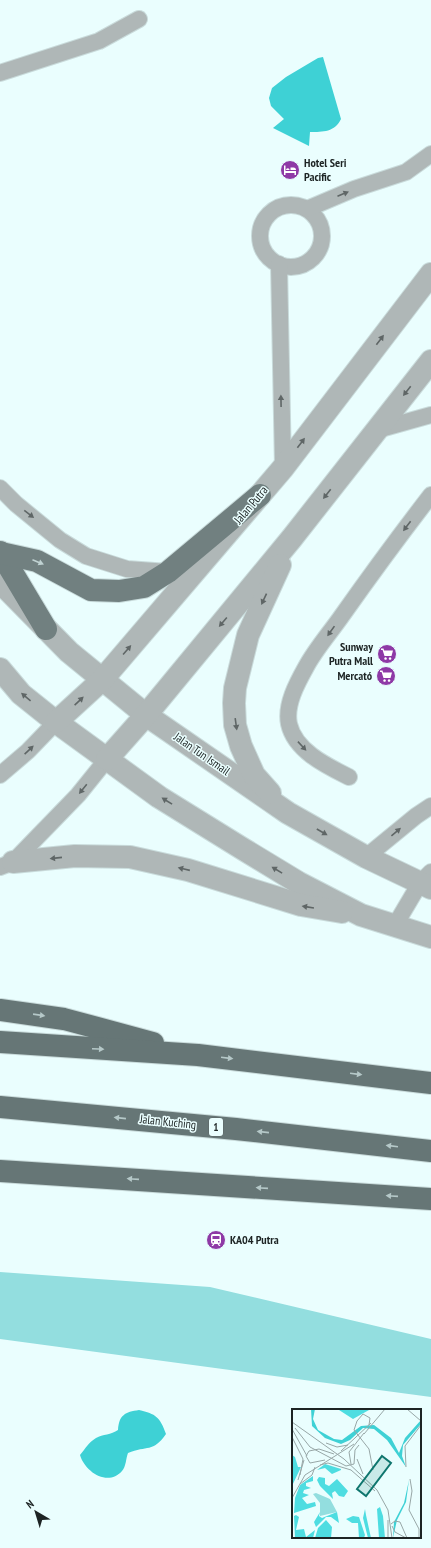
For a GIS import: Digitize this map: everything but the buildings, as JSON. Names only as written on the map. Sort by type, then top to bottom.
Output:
[{"type":"highway","points":[[0,1010],[64,1018],[198,1055]]},
{"type":"highway","points":[[0,1042],[198,1055],[431,1082]]},
{"type":"highway","name":"Jalan Kuching","points":[[0,1107],[236,1129],[431,1151]]},
{"type":"highway","points":[[0,1171],[431,1199]]},
{"type":"main road","points":[[0,552],[37,561],[92,590],[119,591],[144,587],[168,572],[260,495]]},
{"type":"main road","points":[[0,552],[46,629]]},
{"type":"street","name":"Jalan Putra","points":[[56,722],[102,680],[283,468],[431,274]]},
{"type":"street","points":[[107,759],[146,715],[292,538],[431,361]]},
{"type":"street","points":[[288,813],[254,775],[241,746],[235,725],[234,704],[235,688],[248,635],[292,538]]},
{"type":"street","name":"Jalan Tun Ismail","points":[[0,582],[69,652],[146,715],[288,813],[366,857],[427,881]]},
{"type":"street","points":[[0,668],[21,694],[56,722],[159,797],[298,883],[361,915],[394,927],[431,937]]},
{"type":"street","points":[[7,865],[75,856],[130,857],[188,870],[301,906],[361,915]]},
{"type":"lane","points":[[0,73],[99,41],[139,19]]},
{"type":"lane","points":[[307,209],[354,189],[406,172],[431,154]]},
{"type":"lane","points":[[288,205],[297,205],[307,209],[315,216],[320,224],[323,234],[321,245],[316,254],[309,262],[299,266],[289,267],[278,264],[270,259],[264,251],[261,242],[260,232],[264,222],[270,214],[278,208],[288,205]]},
{"type":"lane","points":[[278,264],[283,468]]},
{"type":"lane","points":[[377,430],[431,415]]},
{"type":"lane","points":[[0,488],[16,504],[49,531],[86,556],[127,569],[168,572]]},
{"type":"lane","points":[[348,777],[326,765],[303,748],[294,736],[289,724],[289,706],[306,666],[431,495]]},
{"type":"lane","points":[[0,775],[28,751],[56,722]]},
{"type":"lane","points":[[7,865],[78,795],[107,759]]},
{"type":"lane","points":[[366,857],[416,816],[431,806]]},
{"type":"lane","points":[[394,927],[427,881]]},
{"type":"shaded area","points":[[323,57],[341,119],[332,129],[310,132],[309,146],[273,128],[284,119],[271,106],[269,98],[272,88],[286,77],[318,58]]},
{"type":"shaded area","points":[[0,1272],[210,1287],[431,1339],[431,1397],[0,1339]]},
{"type":"shaded area","points":[[139,1410],[157,1417],[166,1434],[157,1444],[149,1448],[128,1453],[122,1471],[116,1476],[110,1478],[104,1477],[92,1472],[87,1467],[80,1455],[94,1440],[118,1430],[121,1418],[126,1413]]},
{"type":"place","name":"Hotel Seri Pacific","points":[[290,170]]},
{"type":"place","name":"Sunway Putra Mall","points":[[387,654]]},
{"type":"place","name":"Mercató","points":[[386,676]]},
{"type":"place","name":"KA04 Putra","points":[[216,1240]]}]
